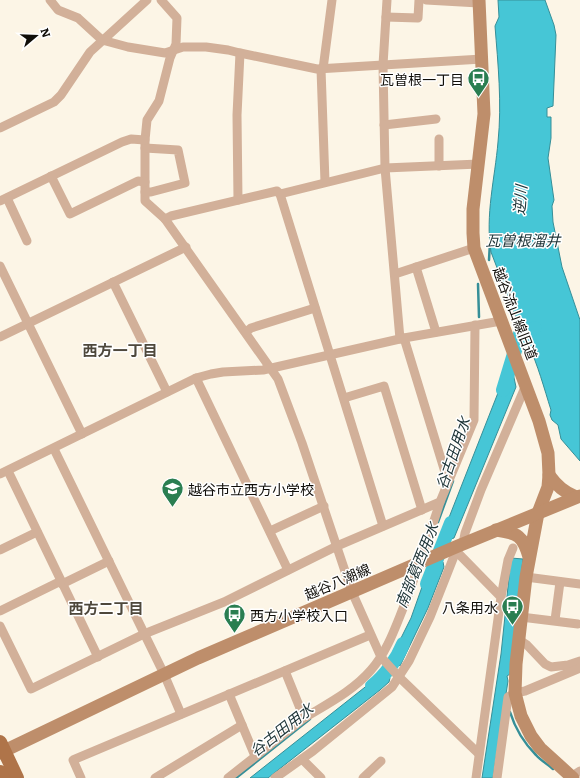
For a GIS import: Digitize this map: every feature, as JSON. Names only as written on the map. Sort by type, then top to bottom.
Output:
[{"type":"main road","points":[[1,748],[17,778]]},
{"type":"main road","points":[[0,772],[3,778]]},
{"type":"street","points":[[50,0],[58,10],[78,18],[102,40],[128,47],[165,53],[183,47],[206,47],[322,69],[482,59]]},
{"type":"street","points":[[0,128],[54,102],[61,95],[90,52],[147,0]]},
{"type":"street","points":[[161,0],[177,18],[176,44],[170,58],[159,101],[147,120],[145,144],[145,201],[165,219],[186,247],[278,379],[324,506],[352,592],[381,657],[399,677],[479,754]]},
{"type":"street","points":[[325,182],[322,69],[332,0]]},
{"type":"street","points":[[387,0],[383,65],[385,168],[394,274],[402,339],[448,482]]},
{"type":"street","points":[[386,17],[418,18],[419,0]]},
{"type":"street","points":[[426,0],[479,1]]},
{"type":"street","name":"越谷流山線旧道","points":[[479,1],[484,114],[473,220],[474,248],[526,385],[546,445],[550,475],[548,487],[538,513],[529,558],[518,639],[515,693],[521,716],[531,736],[540,748],[573,776]]},
{"type":"street","points":[[238,200],[237,115],[240,53]]},
{"type":"street","points":[[384,126],[436,119]]},
{"type":"street","points":[[27,241],[3,199],[122,142],[131,139],[145,144],[178,150],[185,183],[151,192],[145,192]]},
{"type":"street","points":[[439,139],[439,166]]},
{"type":"street","points":[[165,219],[171,216],[238,200],[277,191],[280,194],[385,168],[479,164]]},
{"type":"street","points":[[51,176],[70,214],[138,181],[145,182]]},
{"type":"street","points":[[280,194],[384,526]]},
{"type":"street","points":[[0,337],[186,247]]},
{"type":"street","points":[[394,274],[474,248]]},
{"type":"street","points":[[0,266],[82,434]]},
{"type":"street","points":[[416,267],[436,332]]},
{"type":"street","points":[[113,282],[167,392]]},
{"type":"street","points":[[246,332],[251,328],[315,308]]},
{"type":"street","points":[[98,657],[37,532],[4,473],[196,378],[223,372],[272,369],[402,339],[501,321]]},
{"type":"street","points":[[228,778],[304,718],[350,689],[370,671],[381,657],[396,626],[421,562],[440,502],[474,420],[475,325]]},
{"type":"street","points":[[196,378],[288,570]]},
{"type":"street","points":[[274,778],[313,751],[392,687],[399,677],[409,661],[430,617],[481,490],[526,385]]},
{"type":"street","points":[[344,398],[384,386],[422,510]]},
{"type":"street","points":[[54,449],[164,674],[181,714]]},
{"type":"street","points":[[550,475],[560,488],[568,494],[578,497]]},
{"type":"street","name":"越谷八潮線","points":[[1,748],[164,674],[352,592],[496,530],[578,497]]},
{"type":"street","points":[[0,626],[31,689],[144,634],[224,602],[337,546],[440,502]]},
{"type":"street","points":[[270,531],[324,506]]},
{"type":"street","points":[[496,530],[510,532],[522,539],[529,558]]},
{"type":"street","points":[[0,550],[37,532]]},
{"type":"street","points":[[459,547],[501,597]]},
{"type":"street","points":[[476,778],[501,597],[508,560],[512,548]]},
{"type":"street","points":[[0,611],[109,561]]},
{"type":"street","points":[[526,577],[580,584]]},
{"type":"street","points":[[555,620],[560,582]]},
{"type":"street","points":[[521,617],[578,624]]},
{"type":"street","points":[[82,778],[73,760],[370,635]]},
{"type":"street","points":[[518,639],[527,645],[551,667],[580,661]]},
{"type":"street","points":[[497,778],[508,697],[580,668]]},
{"type":"street","points":[[285,671],[304,718]]},
{"type":"street","points":[[229,694],[255,756]]},
{"type":"street","points":[[155,778],[242,725]]},
{"type":"street","points":[[302,759],[320,778]]},
{"type":"street","points":[[363,778],[381,761]]},
{"type":"water","name":"瓦曽根溜井","points":[[498,0],[545,0],[556,35],[553,106],[547,108],[547,117],[551,117],[551,138],[548,158],[554,200],[552,206],[553,222],[562,267],[580,320],[580,461],[561,439],[558,425],[552,420],[550,415],[551,410],[538,368],[527,342],[518,333],[520,328],[491,252],[489,224],[500,113],[495,26],[499,17]]},
{"type":"water","points":[[510,370],[513,373],[516,387],[454,538],[439,543],[505,375]]},
{"type":"water","points":[[511,558],[523,559],[510,674],[507,676],[508,681],[493,778],[482,778],[501,654]]},
{"type":"water","points":[[443,562],[444,567],[428,608],[400,666],[391,658],[411,618],[428,570]]},
{"type":"water","points":[[382,669],[390,678],[389,682],[380,690],[268,778],[250,778],[374,680]]},
{"type":"waterway","name":"谷古田用水","points":[[489,260],[490,242]]},
{"type":"waterway","name":"谷古田用水","points":[[478,284],[479,317]]},
{"type":"waterway","name":"南部葛西用水","points":[[503,390],[520,334],[535,328]]},
{"type":"waterway","name":"谷古田用水","points":[[438,522],[453,481]]},
{"type":"waterway","name":"南部葛西用水","points":[[427,584],[451,523]]},
{"type":"waterway","name":"南部葛西用水","points":[[372,686],[390,667],[403,644]]},
{"type":"waterway","points":[[508,712],[510,712],[517,729],[524,740],[538,757],[553,769]]},
{"type":"waterway","name":"谷古田用水","points":[[236,778],[310,719]]},
{"type":"place","name":"瓦曽根一丁目","points":[[479,98]]},
{"type":"place","name":"越谷市立西方小学校","points":[[173,508]]},
{"type":"place","name":"八条用水","points":[[513,626]]},
{"type":"place","name":"西方小学校入口","points":[[235,634]]},
{"type":"district","name":"西方一丁目","points":[[120,349]]},
{"type":"district","name":"西方二丁目","points":[[106,607]]},
{"type":"water label","name":"逆川","points":[[519,200]]}]
